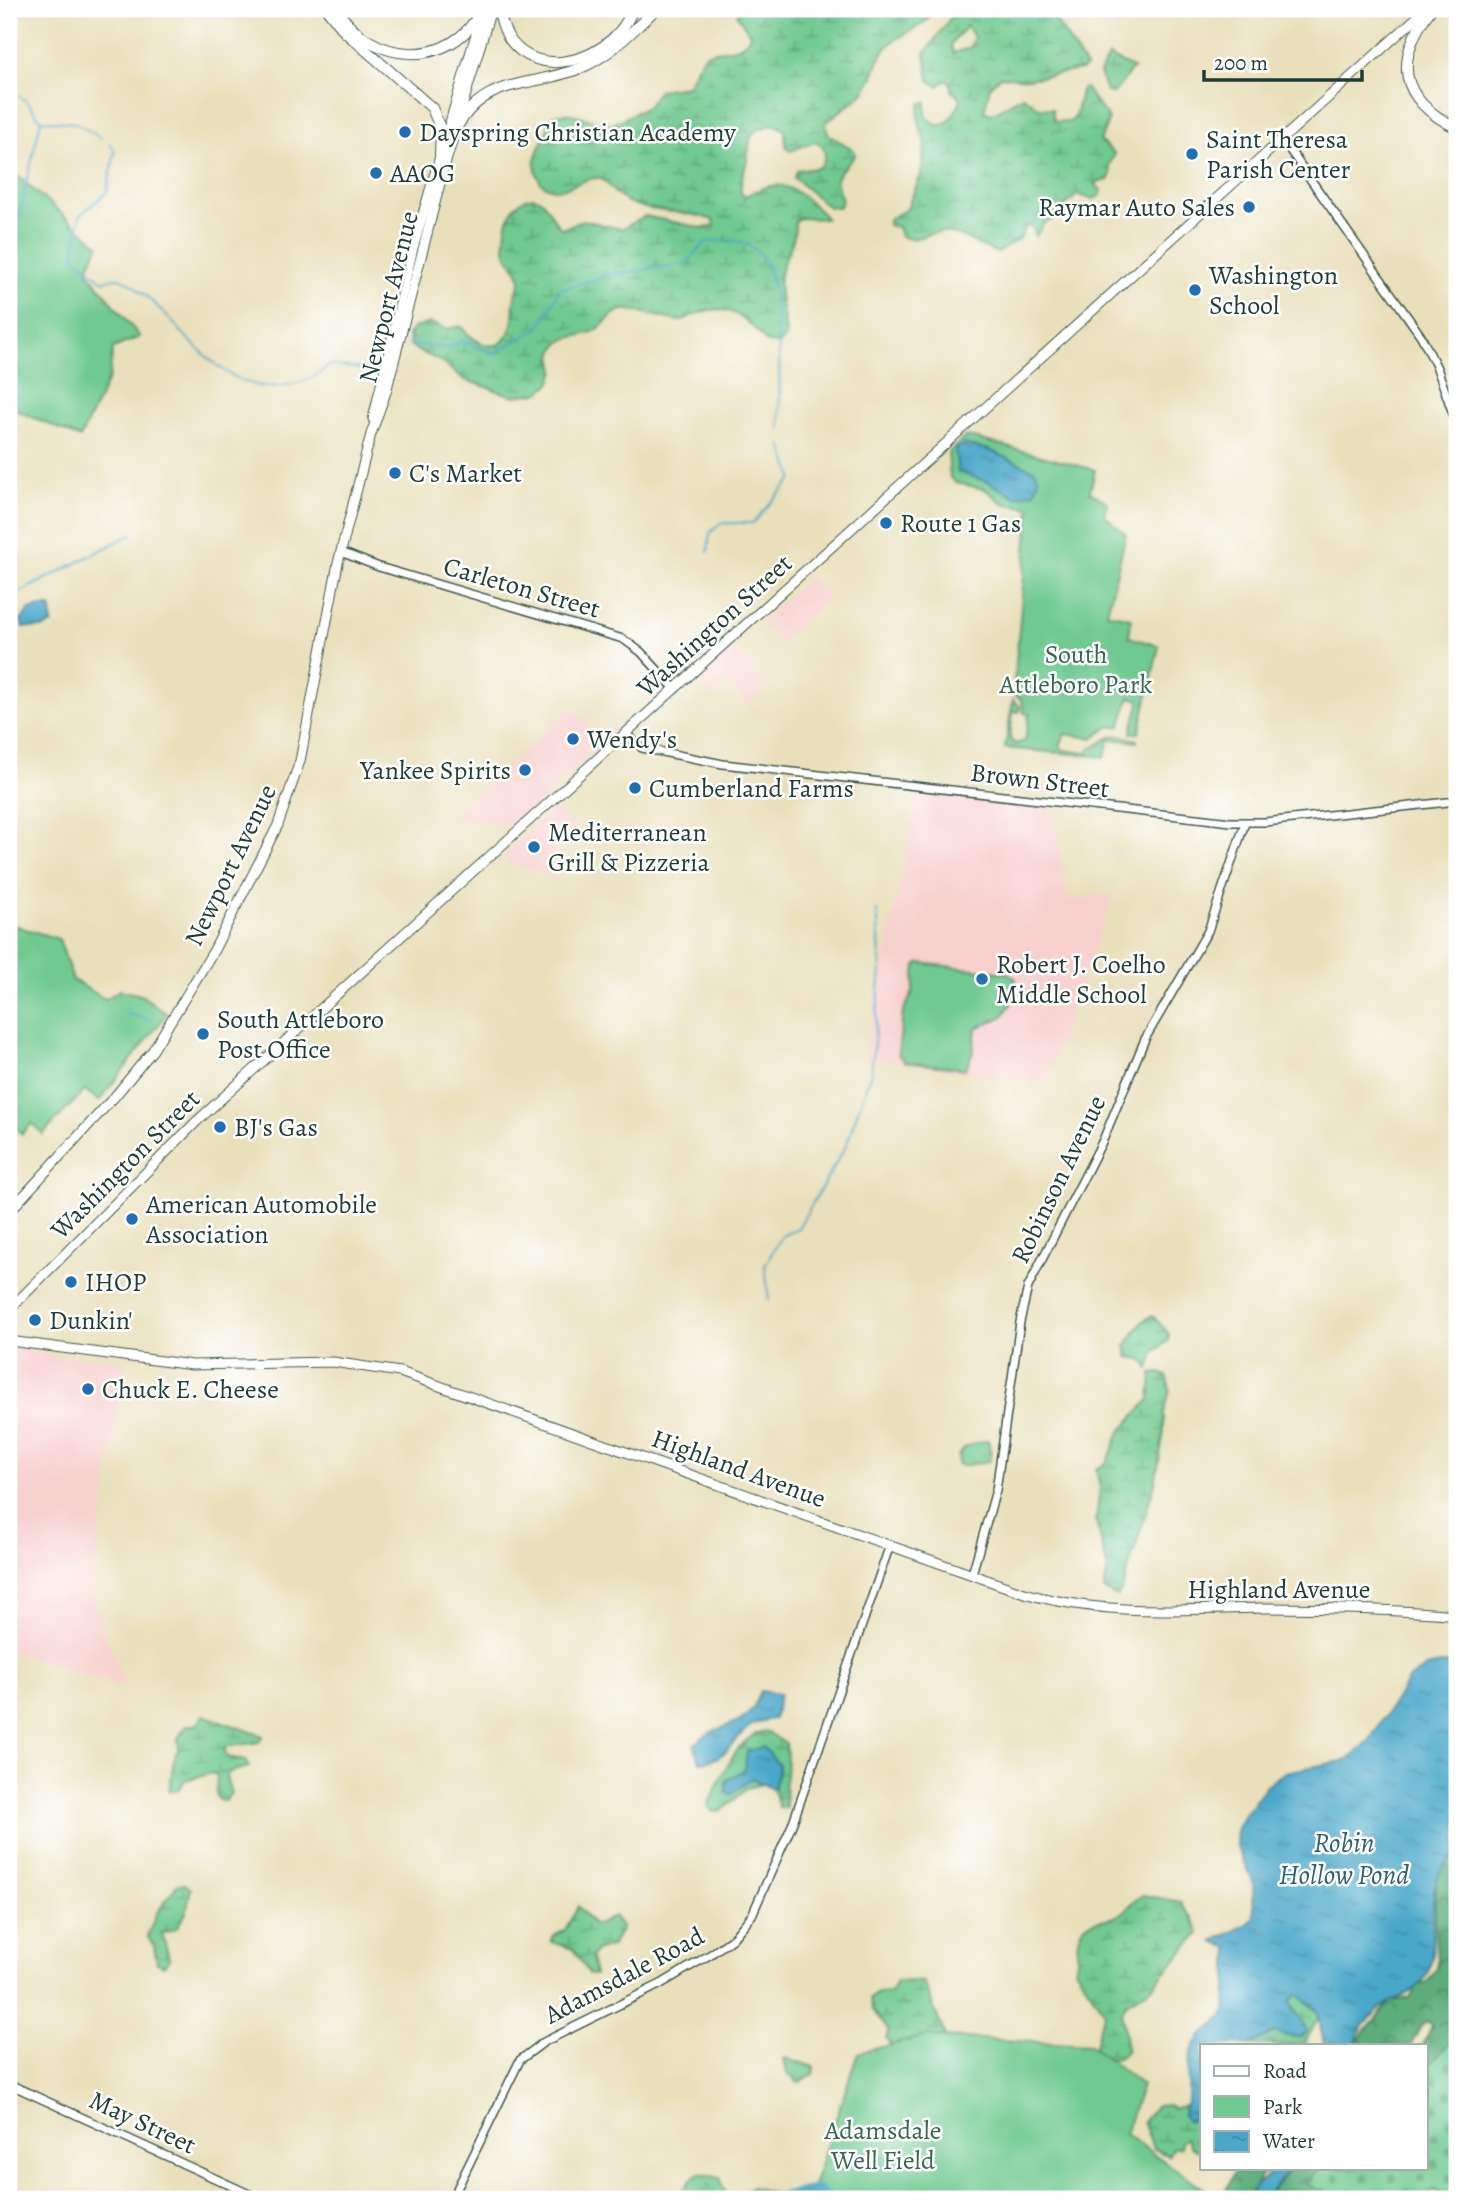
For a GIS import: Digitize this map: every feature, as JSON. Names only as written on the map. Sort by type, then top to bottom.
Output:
[{"type":"highway","points":[[327,9],[348,36],[430,104],[441,130],[440,154]]},
{"type":"highway","points":[[337,9],[350,26],[368,40],[390,50],[412,53],[434,51],[452,44],[470,28],[483,9]]},
{"type":"highway","points":[[499,9],[505,31],[517,46],[534,58],[561,63],[581,59],[603,46],[622,29],[634,9]]},
{"type":"highway","points":[[453,135],[469,108],[485,94],[568,72],[596,61],[656,9]]},
{"type":"highway","points":[[1429,9],[1410,41],[1407,73],[1422,103],[1457,128]]},
{"type":"main road","name":"Newport Avenue","points":[[371,434],[383,368],[440,154],[483,9]]},
{"type":"main road","name":"Newport Avenue","points":[[9,1212],[116,1095],[153,1050],[214,950],[278,825],[300,761],[341,552],[371,434],[396,355],[453,135],[491,9]]},
{"type":"main road","name":"Washington Street","points":[[9,1310],[197,1121],[1429,9]]},
{"type":"main road","name":"Highland Avenue","points":[[9,1340],[192,1365],[333,1362],[391,1370],[440,1384],[1048,1599],[1110,1608],[1341,1608],[1457,1615]]},
{"type":"street","points":[[1282,139],[1424,342],[1440,373],[1457,425]]},
{"type":"street","name":"Carleton Street","points":[[341,552],[379,567],[617,637],[637,648],[675,689]]},
{"type":"street","name":"Brown Street","points":[[625,733],[642,748],[723,764],[1245,823],[1457,802]]},
{"type":"street","name":"Robinson Avenue","points":[[972,1574],[996,1490],[1021,1314],[1028,1287],[1103,1140],[1145,1039],[1208,932],[1245,823]]},
{"type":"street","name":"Adamsdale Road","points":[[452,2199],[520,2060],[544,2042],[661,1984],[711,1954],[732,1939],[752,1914],[792,1825],[890,1545]]},
{"type":"street","name":"May Street","points":[[9,2084],[260,2199]]},
{"type":"shaded area","points":[[810,577],[830,598],[780,643],[760,622]]},
{"type":"shaded area","points":[[732,647],[769,687],[748,706],[727,683],[711,697],[696,680]]},
{"type":"shaded area","points":[[572,707],[603,744],[511,826],[449,818]]},
{"type":"shaded area","name":"Robert J. Coelho Middle School","points":[[918,792],[1054,809],[1067,900],[1114,894],[1045,1084],[864,1058]]},
{"type":"shaded area","points":[[556,807],[574,828],[554,847],[547,875],[506,862],[504,855]]},
{"type":"shaded area","points":[[9,1347],[38,1351],[60,1359],[69,1356],[126,1362],[91,1588],[103,1631],[126,1688],[9,1651]]},
{"type":"green space","points":[[741,9],[861,9],[899,16],[914,9],[934,9],[919,26],[888,46],[866,89],[825,125],[829,135],[854,150],[855,156],[840,171],[837,179],[842,200],[840,207],[829,207],[794,178],[798,170],[820,167],[825,153],[822,145],[814,142],[790,151],[786,146],[785,130],[774,124],[751,136],[741,193],[745,196],[772,186],[787,187],[802,196],[826,219],[799,218],[795,222],[793,239],[780,275],[786,336],[780,344],[767,343],[748,323],[729,311],[707,310],[682,321],[624,310],[615,313],[598,329],[561,342],[552,355],[555,371],[550,384],[538,393],[513,396],[463,379],[441,361],[411,346],[408,336],[413,328],[430,323],[447,329],[460,326],[473,338],[488,345],[502,342],[508,335],[520,282],[519,274],[506,253],[505,233],[511,212],[526,198],[534,197],[543,202],[562,229],[583,220],[622,229],[645,216],[702,228],[715,226],[713,220],[703,217],[647,208],[626,201],[601,178],[585,180],[564,188],[549,188],[541,183],[535,160],[553,116],[567,113],[611,125],[647,107],[659,90],[687,86],[704,55],[737,47],[747,41],[750,34],[737,15]]},
{"type":"green space","points":[[957,9],[1049,10],[1086,67],[1028,79],[1000,76],[990,86],[984,111],[991,114],[1023,96],[1039,108],[1052,109],[1054,121],[1070,122],[1075,117],[1081,90],[1085,88],[1109,119],[1100,141],[1115,154],[1109,165],[1111,174],[1108,180],[1094,183],[1102,191],[1100,196],[1093,199],[1077,195],[1059,217],[1044,223],[1036,236],[1032,226],[1026,226],[1020,238],[997,253],[949,233],[936,232],[912,239],[901,236],[898,227],[888,225],[889,219],[907,209],[921,175],[925,145],[918,117],[920,104],[926,102],[926,116],[938,126],[949,121],[962,100],[953,92],[950,82],[946,80],[938,86],[929,80],[925,53]],"holes":[[[967,26],[974,37],[970,48],[953,53],[951,44]]]},
{"type":"green space","points":[[1108,56],[1133,68],[1114,93],[1106,92],[1100,73]]},
{"type":"green space","points":[[9,169],[99,245],[87,271],[140,337],[113,348],[109,378],[80,438],[9,407]]},
{"type":"green space","name":"South Attleboro Park","points":[[966,436],[1095,470],[1090,492],[1107,502],[1104,515],[1126,534],[1107,613],[1131,618],[1129,637],[1159,646],[1139,733],[1131,733],[1140,700],[1130,697],[1120,726],[1109,727],[1093,738],[1065,734],[1060,745],[1063,750],[1088,753],[1090,748],[1112,736],[1124,736],[1137,742],[1109,739],[1105,757],[1005,748],[1013,700],[1020,707],[1019,712],[1013,711],[1010,739],[1015,744],[1025,741],[1029,714],[1024,713],[1021,699],[1013,695],[1030,508],[1002,503],[985,489],[956,483],[950,478],[948,453]]},
{"type":"green space","points":[[9,924],[59,939],[73,980],[105,999],[120,990],[141,995],[167,1014],[99,1101],[85,1090],[43,1134],[32,1123],[22,1134],[9,1121]]},
{"type":"green space","points":[[920,963],[1008,973],[1016,979],[1011,1004],[1002,1017],[976,1028],[973,1053],[965,1069],[905,1062],[898,1054],[903,1012],[913,992],[916,966]]},
{"type":"green space","points":[[1152,1315],[1169,1334],[1168,1341],[1154,1352],[1149,1369],[1142,1359],[1128,1357],[1126,1346],[1141,1323]]},
{"type":"green space","points":[[1152,1374],[1167,1376],[1170,1390],[1164,1414],[1164,1432],[1155,1483],[1122,1590],[1117,1597],[1104,1590],[1108,1569],[1096,1521],[1100,1487],[1096,1469],[1107,1463],[1120,1432],[1150,1399]]},
{"type":"green space","points":[[988,1440],[991,1452],[989,1461],[962,1466],[958,1464],[963,1449]]},
{"type":"green space","points":[[203,1715],[263,1736],[259,1742],[224,1747],[227,1757],[244,1760],[249,1767],[229,1772],[226,1777],[231,1793],[225,1801],[219,1800],[216,1795],[217,1776],[213,1773],[185,1780],[177,1791],[169,1791],[175,1754],[179,1750],[178,1738],[186,1726],[198,1724]]},
{"type":"green space","points":[[766,1731],[786,1744],[786,1808],[779,1808],[774,1790],[777,1768],[747,1763],[745,1769],[727,1780],[732,1794],[752,1778],[762,1784],[747,1788],[721,1811],[712,1811],[708,1805],[730,1760],[746,1741],[755,1734]]},
{"type":"green space","points":[[1457,1857],[1457,2046],[1428,2078],[1428,2044],[1423,2044],[1432,2026],[1428,2021],[1421,2026],[1412,2044],[1354,2044],[1390,2002],[1411,1997],[1417,1985],[1427,1982],[1437,1968],[1435,1897],[1439,1870],[1444,1860]]},
{"type":"green space","points":[[185,1884],[191,1889],[186,1913],[176,1928],[162,1934],[170,1960],[163,1966],[157,1963],[154,1946],[147,1936],[157,1913],[177,1885]]},
{"type":"green space","points":[[1143,1895],[1181,1902],[1199,1933],[1151,1988],[1126,2003],[1122,2013],[1127,2050],[1115,2059],[1106,2059],[1093,2053],[1104,2012],[1075,1968],[1078,1939],[1081,1930],[1088,1923],[1117,1916]]},
{"type":"green space","points":[[578,1906],[593,1924],[600,1924],[614,1916],[622,1928],[612,1946],[598,1950],[591,1956],[595,1975],[590,1975],[573,1949],[551,1942],[554,1936],[565,1930]]},
{"type":"green space","points":[[896,1981],[923,1982],[957,2064],[894,2048],[886,2038],[889,2031],[872,2009],[870,1999],[878,1993],[891,1992]]},
{"type":"green space","points":[[1298,1994],[1318,2012],[1318,2018],[1305,2044],[1250,2044],[1269,2034],[1295,2037],[1303,2035],[1307,2030],[1290,2001]]},
{"type":"green space","name":"Adamsdale Well Field","points":[[926,2036],[1090,2045],[1142,2085],[1125,2134],[1219,2199],[803,2199],[811,2192],[858,2053]]},
{"type":"green space","points":[[1457,2036],[1457,2199],[1431,2190],[1426,2199],[1337,2199],[1305,2183],[1319,2170],[1428,2170],[1428,2065]]},
{"type":"green space","points":[[784,2059],[814,2067],[814,2074],[798,2083],[787,2073]]},
{"type":"green space","points":[[1156,2106],[1185,2106],[1183,2115],[1200,2118],[1200,2150],[1191,2148],[1186,2138],[1181,2142],[1181,2147],[1172,2148],[1168,2156],[1153,2148],[1143,2122]]},
{"type":"green space","points":[[1236,2170],[1271,2170],[1262,2175],[1249,2199],[1221,2199]]},
{"type":"green space","points":[[1288,2170],[1330,2170],[1322,2194],[1325,2199],[1266,2199]]},
{"type":"green space","points":[[700,2173],[720,2178],[726,2194],[733,2196],[752,2187],[777,2194],[804,2189],[822,2192],[829,2199],[678,2199],[691,2179]]},
{"type":"water","points":[[964,444],[989,450],[1035,470],[1039,479],[1035,492],[1016,497],[988,482],[958,472],[955,449]]},
{"type":"water","points":[[51,607],[52,624],[43,628],[23,627],[21,621],[29,610]]},
{"type":"water","name":"Robin Hollow Pond","points":[[1457,1664],[1457,1855],[1445,1865],[1434,1891],[1432,1952],[1426,1976],[1415,1989],[1378,2010],[1354,2044],[1324,2044],[1317,2010],[1298,1994],[1290,2001],[1306,2028],[1307,2033],[1300,2038],[1274,2033],[1250,2044],[1200,2044],[1200,2118],[1187,2121],[1183,2115],[1188,2099],[1192,2050],[1199,2038],[1220,2020],[1226,2010],[1229,1948],[1213,1941],[1248,1924],[1254,1917],[1253,1882],[1236,1846],[1237,1827],[1266,1786],[1285,1772],[1348,1760],[1369,1741],[1408,1680],[1426,1667]]},
{"type":"water","points":[[761,1691],[780,1694],[774,1719],[750,1727],[722,1755],[700,1762],[694,1745],[712,1732],[739,1721],[754,1705]]},
{"type":"water","points":[[763,1747],[779,1765],[774,1790],[752,1778],[732,1794],[726,1793],[727,1780],[745,1769],[747,1751]]},
{"type":"water","points":[[1275,2170],[1288,2170],[1265,2199],[1248,2199],[1256,2186]]},
{"type":"waterway","points":[[9,89],[27,102],[41,120],[9,260]]},
{"type":"waterway","points":[[42,120],[76,123],[101,138]]},
{"type":"waterway","points":[[110,144],[115,151],[107,192],[80,215],[74,257],[103,281],[119,278],[134,286],[207,357],[241,380],[260,386],[281,386],[307,380],[330,365],[370,370]]},
{"type":"waterway","points":[[407,344],[448,348],[462,341],[494,353],[539,328],[560,289],[613,274],[685,264],[706,242],[735,241],[749,245],[761,255],[768,268],[773,288],[778,338],[780,429]]},
{"type":"waterway","points":[[708,552],[710,533],[721,523],[753,523],[793,478],[782,445]]},
{"type":"waterway","points":[[9,598],[132,534]]},
{"type":"waterway","points":[[769,1300],[765,1265],[782,1236],[798,1228],[846,1146],[871,1073],[881,970],[877,911]]},
{"type":"waterway","points":[[126,1014],[152,1020]]},
{"type":"waterway","points":[[770,2199],[817,2190],[828,2199]]},
{"type":"place","name":"Dayspring Christian Academy","points":[[405,132]]},
{"type":"place","name":"Saint Theresa Parish Center","points":[[1192,154]]},
{"type":"place","name":"AAOG","points":[[376,173]]},
{"type":"place","name":"Raymar Auto Sales","points":[[1249,207]]},
{"type":"place","name":"Washington School","points":[[1195,290]]},
{"type":"place","name":"C's Market","points":[[395,473]]},
{"type":"place","name":"Route 1 Gas","points":[[886,523]]},
{"type":"place","name":"Wendy's","points":[[573,739]]},
{"type":"place","name":"Yankee Spirits","points":[[525,770]]},
{"type":"place","name":"Cumberland Farms","points":[[635,788]]},
{"type":"place","name":"Mediterranean Grill & Pizzeria","points":[[534,847]]},
{"type":"place","name":"Robert J. Coelho Middle School","points":[[982,979]]},
{"type":"place","name":"South Attleboro Post Office","points":[[203,1034]]},
{"type":"place","name":"BJ's Gas","points":[[220,1127]]},
{"type":"place","name":"American Automobile Association","points":[[132,1219]]},
{"type":"place","name":"IHOP","points":[[71,1282]]},
{"type":"place","name":"Dunkin'","points":[[35,1320]]},
{"type":"place","name":"Chuck E. Cheese","points":[[88,1389]]}]
